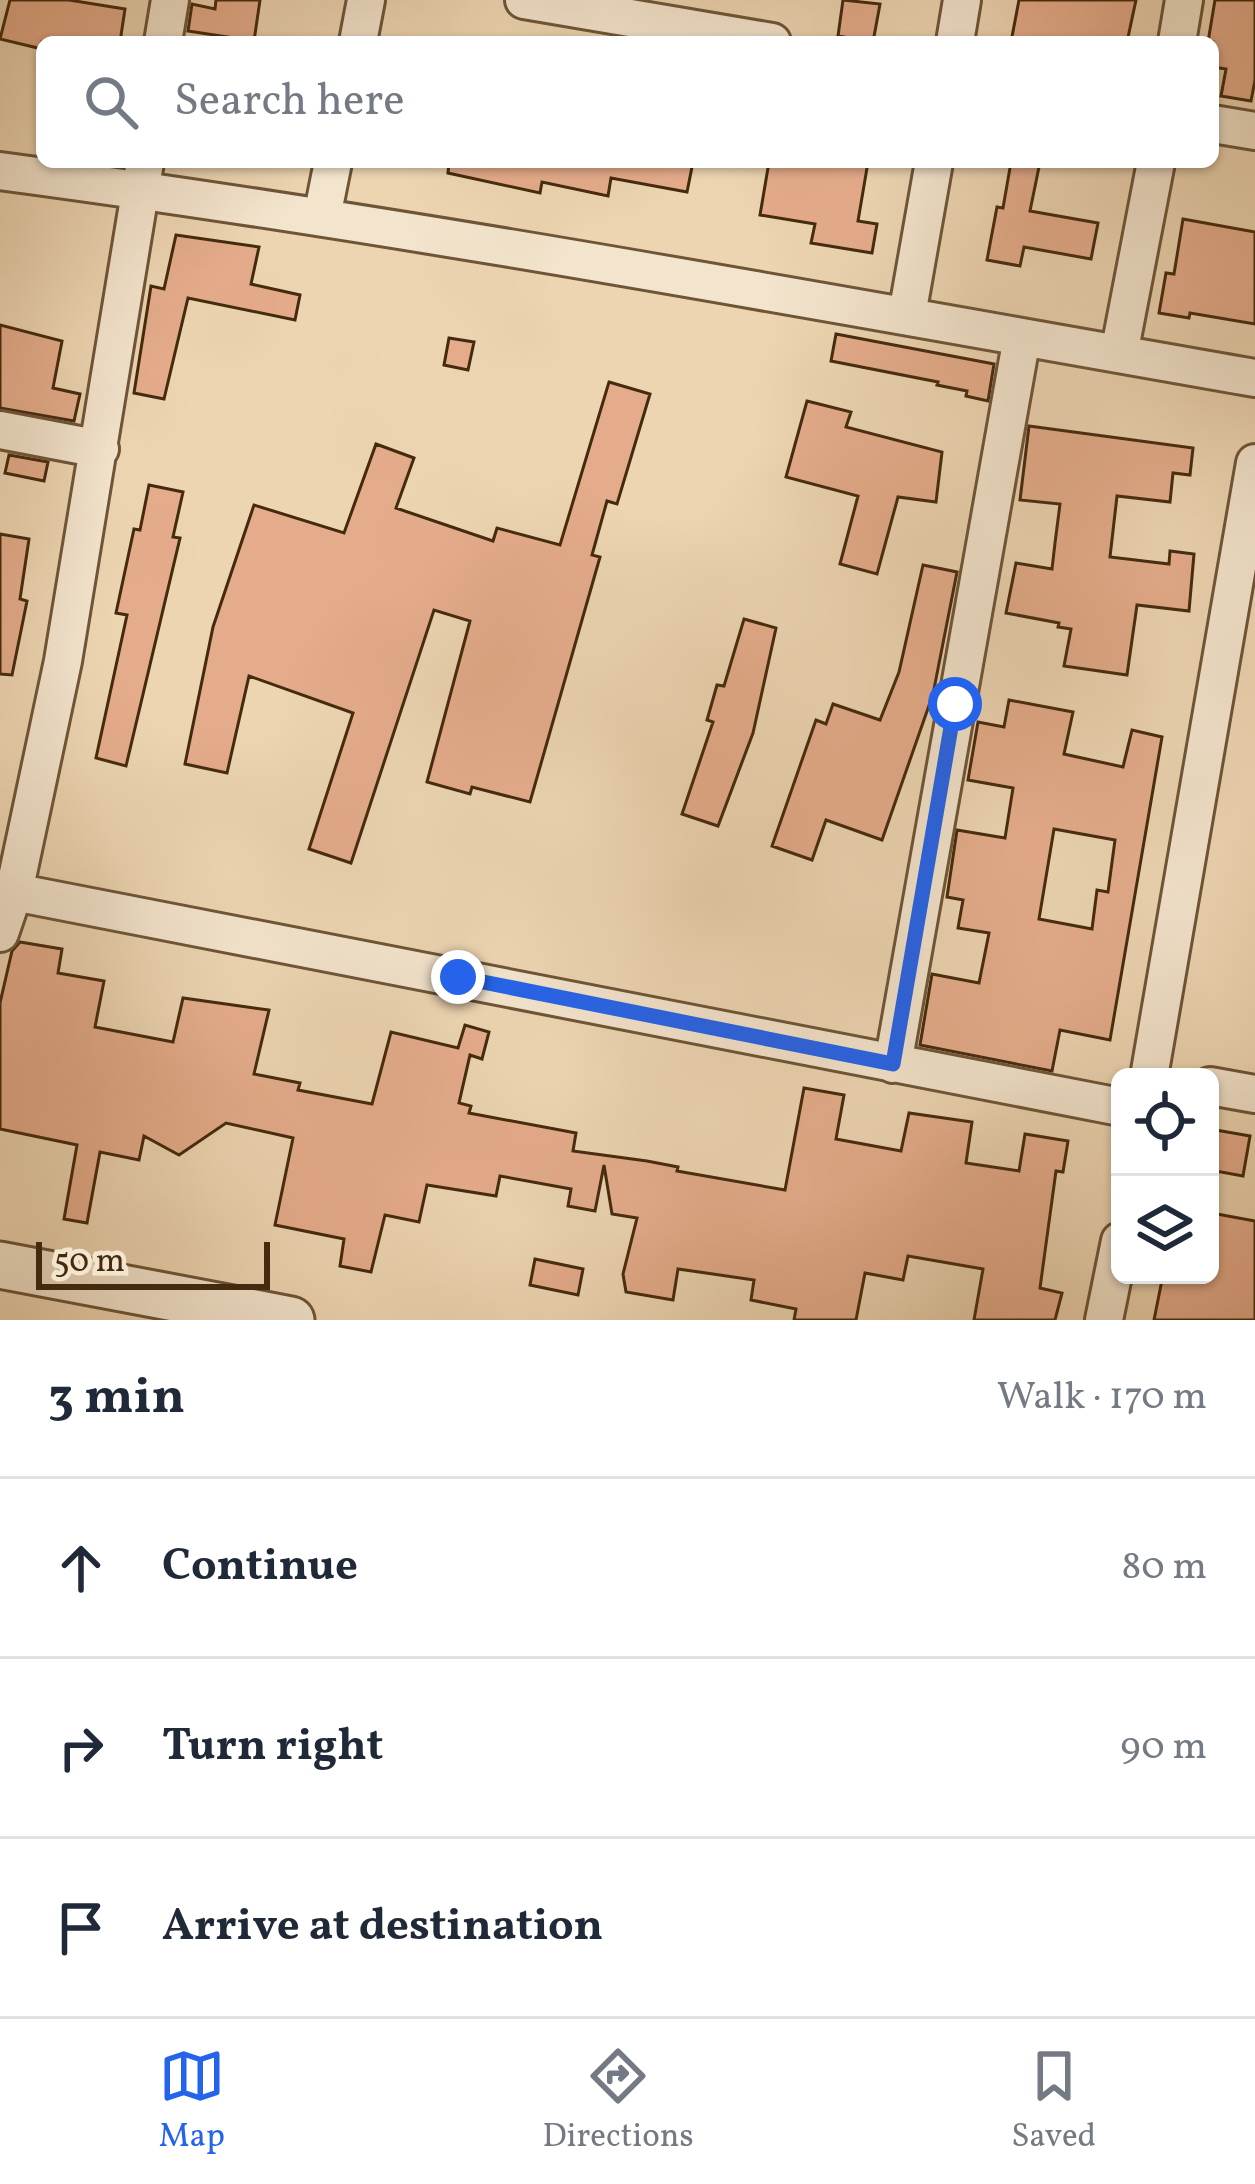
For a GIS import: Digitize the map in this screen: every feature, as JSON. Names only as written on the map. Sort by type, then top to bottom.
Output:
[{"type":"street","points":[[165,36],[170,0]]},
{"type":"street","points":[[359,36],[366,0]]},
{"type":"street","points":[[524,0],[735,17],[763,36]]},
{"type":"street","points":[[956,36],[962,0]]},
{"type":"street","points":[[1178,36],[1184,0]]},
{"type":"street","points":[[1219,125],[1255,131]]},
{"type":"street","points":[[322,217],[332,168]]},
{"type":"street","points":[[907,315],[933,168]]},
{"type":"street","points":[[1119,354],[1155,168]]},
{"type":"street","points":[[0,171],[143,176],[322,217],[1255,378]]},
{"type":"street","points":[[0,933],[14,892],[62,661],[143,176]]},
{"type":"street","points":[[893,1064],[1022,337]]},
{"type":"street","points":[[0,430],[100,449]]},
{"type":"street","points":[[1154,1068],[1255,463]]},
{"type":"street","points":[[14,892],[1111,1105]]},
{"type":"street","points":[[1219,1088],[1255,1094]]},
{"type":"street","points":[[0,1265],[291,1320]]},
{"type":"street","points":[[1104,1320],[1111,1284]]},
{"type":"building","points":[[10,0],[69,0],[125,9],[121,36],[36,36],[36,48],[0,39]]},
{"type":"building","points":[[216,0],[260,0],[255,36],[188,31],[192,4],[215,9]]},
{"type":"building","points":[[843,0],[880,4],[874,36],[838,36]]},
{"type":"building","points":[[1019,0],[1136,0],[1128,36],[1012,36]]},
{"type":"building","points":[[1215,0],[1255,0],[1251,101],[1221,96],[1226,69],[1219,68],[1219,36],[1209,36]]},
{"type":"building","points":[[448,168],[692,168],[687,192],[611,178],[608,196],[542,182],[540,193],[448,173]]},
{"type":"building","points":[[768,168],[867,168],[858,221],[877,224],[872,253],[811,243],[815,224],[760,215]]},
{"type":"building","points":[[1010,168],[1039,168],[1030,211],[1098,223],[1091,259],[1024,247],[1020,266],[987,260],[997,207],[1003,208]]},
{"type":"building","points":[[1183,219],[1255,232],[1255,324],[1159,313],[1166,273],[1174,274]]},
{"type":"building","points":[[176,235],[259,247],[251,284],[300,295],[295,320],[188,298],[164,399],[134,393],[151,286],[164,289]]},
{"type":"building","points":[[0,325],[62,341],[53,388],[80,394],[74,421],[0,408]]},
{"type":"building","points":[[836,334],[994,364],[988,401],[938,382],[831,361]]},
{"type":"building","points":[[449,338],[474,342],[468,370],[444,365]]},
{"type":"building","points":[[609,382],[650,394],[617,504],[607,501],[592,555],[600,557],[530,802],[472,787],[470,794],[427,782],[470,621],[434,610],[351,863],[309,849],[353,713],[249,676],[227,773],[185,764],[213,627],[254,505],[344,533],[376,444],[414,458],[396,508],[493,541],[497,528],[560,545]]},
{"type":"building","points":[[807,401],[851,412],[846,427],[942,452],[936,502],[898,497],[877,574],[840,564],[858,496],[786,477]]},
{"type":"building","points":[[1029,426],[1193,448],[1190,475],[1173,473],[1170,502],[1117,496],[1110,557],[1169,564],[1170,551],[1194,554],[1189,611],[1137,605],[1127,675],[1064,666],[1071,629],[1006,613],[1016,563],[1052,569],[1060,504],[1020,500]]},
{"type":"building","points":[[9,455],[48,462],[44,481],[5,473]]},
{"type":"building","points":[[149,485],[183,492],[173,537],[180,538],[126,766],[96,758],[127,615],[116,613]]},
{"type":"building","points":[[0,534],[29,539],[20,599],[27,601],[12,675],[0,674]]},
{"type":"building","points":[[923,565],[957,572],[933,694],[882,840],[826,820],[812,860],[772,846],[816,720],[826,724],[833,704],[880,720],[899,672]]},
{"type":"building","points":[[744,619],[776,628],[753,733],[718,826],[682,814],[713,722],[707,720],[717,685],[724,686]]},
{"type":"building","points":[[1009,700],[1073,712],[1064,754],[1123,767],[1132,730],[1162,737],[1110,1040],[1060,1030],[1052,1071],[920,1045],[932,974],[979,983],[989,933],[958,928],[963,900],[947,897],[957,830],[1005,838],[1013,788],[968,780],[978,722],[1004,727]],"holes":[[[1054,829],[1115,840],[1108,892],[1097,890],[1092,929],[1039,919]]]},
{"type":"building","points":[[20,942],[62,949],[58,973],[104,981],[95,1027],[173,1042],[183,998],[269,1010],[254,1074],[300,1083],[298,1090],[372,1104],[391,1032],[458,1048],[465,1025],[489,1032],[482,1059],[470,1055],[459,1103],[471,1106],[469,1113],[576,1133],[573,1151],[647,1161],[678,1167],[677,1171],[785,1190],[804,1088],[844,1095],[836,1139],[901,1151],[909,1113],[972,1122],[966,1163],[1019,1171],[1025,1134],[1068,1141],[1063,1172],[1056,1171],[1040,1288],[1062,1293],[1055,1320],[974,1320],[983,1269],[908,1256],[903,1280],[865,1273],[856,1320],[794,1320],[796,1309],[751,1300],[754,1280],[678,1269],[673,1300],[626,1292],[623,1274],[637,1218],[612,1214],[604,1165],[595,1211],[568,1206],[571,1189],[500,1176],[496,1196],[427,1185],[419,1222],[385,1215],[371,1272],[340,1266],[344,1239],[275,1225],[293,1138],[226,1123],[179,1155],[144,1136],[139,1160],[100,1152],[87,1223],[64,1219],[77,1145],[0,1129],[0,1003],[12,951]]},
{"type":"building","points":[[1219,1131],[1250,1136],[1243,1176],[1219,1172]]},
{"type":"building","points":[[1219,1214],[1255,1221],[1255,1320],[1154,1320],[1161,1284],[1219,1284]]},
{"type":"building","points":[[535,1259],[583,1269],[578,1295],[530,1285]]},
{"type":"route","points":[[458,977],[893,1064],[955,704]]}]
